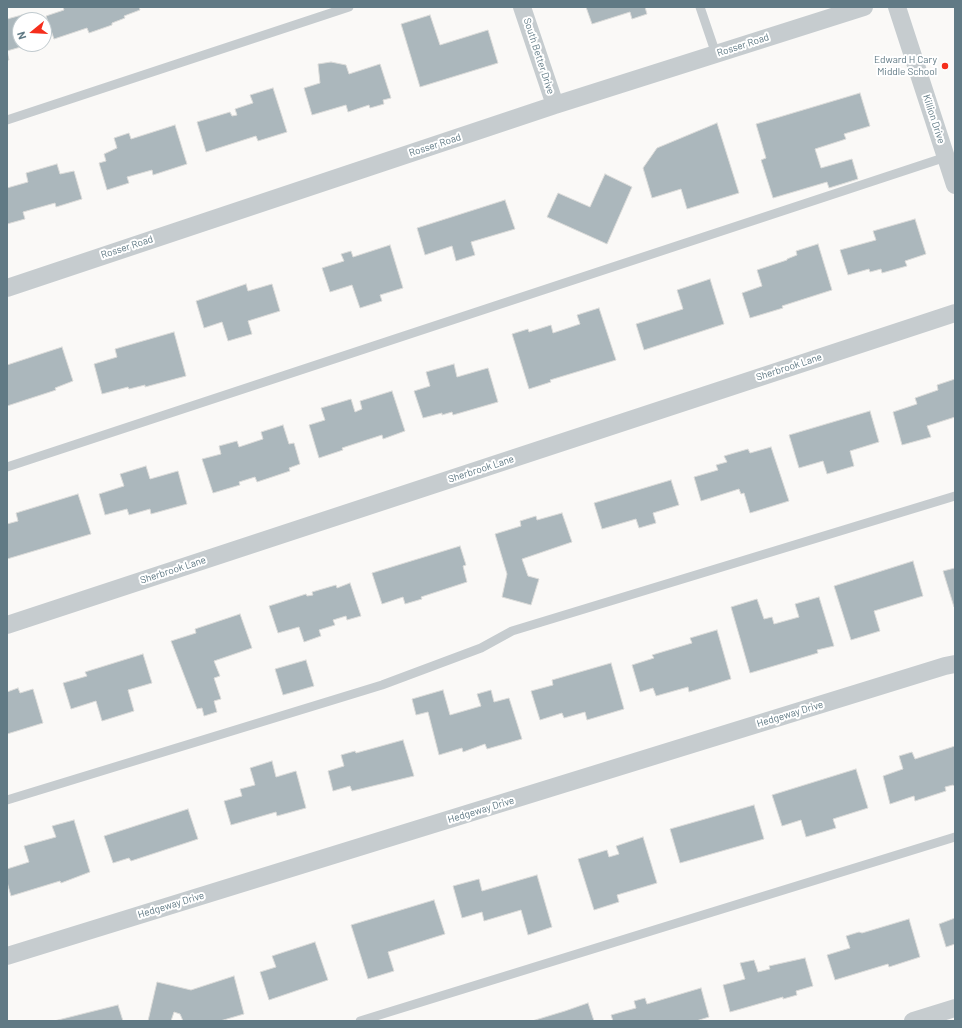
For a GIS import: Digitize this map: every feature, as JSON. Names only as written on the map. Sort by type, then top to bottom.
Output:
[{"type":"street","name":"South Better Drive","points":[[522,7],[555,105]]},
{"type":"street","name":"Rosser Road","points":[[7,288],[555,105],[864,7]]},
{"type":"street","name":"Killion Drive","points":[[897,7],[955,185]]},
{"type":"street","name":"Sherbrook Lane","points":[[7,624],[955,313]]},
{"type":"street","name":"Hedgeway Drive","points":[[7,956],[955,664]]},
{"type":"street","points":[[913,1021],[955,1008]]},
{"type":"lane","points":[[7,120],[349,7]]},
{"type":"lane","points":[[700,7],[716,54]]},
{"type":"lane","points":[[7,466],[946,157]]},
{"type":"lane","points":[[7,800],[382,685],[481,648],[512,631],[955,496]]},
{"type":"lane","points":[[360,1021],[955,837]]},
{"type":"building","points":[[63,7],[139,7],[140,10],[124,16],[125,18],[112,23],[112,25],[89,33],[87,28],[54,39],[52,33],[52,14],[64,10]]},
{"type":"building","points":[[586,7],[645,7],[647,14],[632,19],[630,12],[592,24]]},
{"type":"building","points":[[430,15],[440,45],[488,30],[498,63],[420,87],[401,24]]},
{"type":"building","points":[[12,18],[12,50],[7,51],[7,19]]},
{"type":"building","points":[[331,62],[346,65],[349,74],[380,64],[391,98],[383,100],[384,104],[370,108],[369,105],[348,112],[346,105],[312,115],[304,88],[320,83],[318,64]]},
{"type":"building","points":[[273,88],[287,132],[258,141],[256,136],[206,152],[197,122],[230,112],[232,116],[237,115],[235,109],[253,103],[250,95]]},
{"type":"building","points":[[860,93],[870,126],[844,134],[846,139],[815,149],[821,168],[852,159],[858,179],[829,188],[827,182],[773,198],[761,160],[766,158],[756,124]]},
{"type":"building","points":[[717,123],[739,193],[687,209],[681,189],[652,198],[643,168],[657,148]]},
{"type":"building","points":[[175,125],[187,164],[153,175],[152,170],[127,177],[129,183],[107,190],[99,163],[106,161],[104,154],[117,148],[114,138],[129,133],[131,139]]},
{"type":"building","points":[[57,164],[60,174],[74,171],[82,199],[56,207],[55,203],[23,212],[25,219],[7,224],[7,188],[28,182],[26,173]]},
{"type":"building","points":[[605,174],[632,187],[607,244],[547,217],[558,193],[590,207]]},
{"type":"building","points":[[505,200],[515,229],[471,242],[475,255],[456,261],[452,246],[425,255],[417,228]]},
{"type":"building","points":[[915,219],[926,254],[905,261],[907,266],[882,273],[881,269],[870,272],[869,269],[848,275],[840,250],[876,240],[873,231]]},
{"type":"building","points":[[818,244],[832,290],[782,306],[783,308],[750,318],[742,293],[762,286],[757,270],[787,260],[797,255],[796,251]]},
{"type":"building","points":[[390,245],[403,288],[380,295],[382,301],[360,308],[352,285],[330,292],[322,268],[344,261],[341,254],[351,251],[353,257]]},
{"type":"building","points":[[710,279],[724,324],[644,350],[636,324],[683,309],[677,290]]},
{"type":"building","points":[[246,284],[248,291],[272,284],[280,311],[248,321],[252,334],[228,341],[222,322],[204,328],[196,301]]},
{"type":"building","points":[[599,308],[616,360],[550,380],[551,382],[529,389],[512,334],[528,329],[529,332],[551,325],[553,333],[580,324],[577,315]]},
{"type":"building","points":[[174,332],[186,376],[145,387],[145,385],[129,389],[128,387],[102,394],[94,364],[117,357],[115,349]]},
{"type":"building","points":[[62,347],[73,381],[55,388],[56,390],[7,406],[7,365]]},
{"type":"building","points":[[454,364],[457,377],[488,368],[498,402],[453,415],[452,412],[442,415],[442,413],[423,418],[414,391],[430,386],[426,372]]},
{"type":"building","points":[[955,379],[955,417],[927,426],[931,437],[902,445],[893,412],[917,404],[915,398],[938,390],[937,385]]},
{"type":"building","points":[[392,391],[405,431],[383,439],[382,435],[342,448],[343,450],[319,458],[309,425],[325,420],[321,408],[351,399],[355,412],[362,409],[360,401]]},
{"type":"building","points":[[870,411],[879,442],[850,451],[854,466],[827,474],[823,461],[799,468],[789,435]]},
{"type":"building","points":[[283,425],[289,444],[294,443],[300,464],[289,468],[290,471],[257,482],[255,477],[239,482],[240,485],[213,493],[202,459],[221,454],[219,446],[237,441],[239,447],[263,439],[261,432]]},
{"type":"building","points":[[771,447],[789,501],[750,513],[744,493],[741,494],[739,489],[701,501],[694,477],[718,470],[716,465],[727,462],[724,456],[748,449],[750,453]]},
{"type":"building","points":[[146,466],[150,479],[178,471],[187,504],[151,514],[150,509],[129,515],[127,509],[105,515],[99,494],[124,486],[120,474]]},
{"type":"building","points":[[671,480],[679,505],[653,513],[656,523],[639,528],[636,519],[602,529],[594,503]]},
{"type":"building","points":[[78,494],[91,534],[7,559],[7,524],[18,521],[16,513]]},
{"type":"building","points":[[562,513],[572,542],[522,559],[528,576],[539,579],[531,605],[502,597],[507,574],[495,534],[521,526],[520,521],[536,516],[537,520]]},
{"type":"building","points":[[460,546],[466,565],[463,566],[467,582],[421,597],[422,599],[405,604],[403,597],[382,604],[372,573]]},
{"type":"building","points":[[913,561],[923,596],[874,611],[880,631],[851,640],[834,586]]},
{"type":"building","points":[[955,568],[955,607],[954,607],[943,571]]},
{"type":"building","points":[[350,583],[361,616],[347,620],[346,616],[333,620],[335,625],[319,630],[321,636],[304,642],[299,627],[278,633],[269,606],[306,594],[307,596],[313,595],[312,592],[336,585],[337,588]]},
{"type":"building","points":[[819,597],[834,646],[817,650],[818,653],[750,673],[731,607],[757,599],[764,619],[772,617],[774,624],[799,617],[795,604]]},
{"type":"building","points":[[240,614],[252,648],[214,661],[220,676],[214,678],[221,699],[214,701],[217,712],[204,716],[202,708],[197,709],[171,641],[196,633],[195,629]]},
{"type":"building","points":[[717,630],[731,679],[689,692],[688,687],[656,696],[653,688],[640,692],[632,665],[654,658],[652,655],[692,643],[690,638]]},
{"type":"building","points":[[143,654],[152,683],[128,690],[134,711],[102,721],[96,701],[71,709],[63,683],[87,676],[85,672]]},
{"type":"building","points":[[306,660],[314,686],[283,695],[275,669]]},
{"type":"building","points":[[611,663],[624,709],[587,720],[585,712],[564,718],[562,713],[540,720],[531,691],[553,685],[552,680]]},
{"type":"building","points":[[18,688],[20,693],[33,689],[43,723],[7,734],[7,692]]},
{"type":"building","points":[[443,690],[450,715],[481,706],[477,694],[491,690],[494,702],[509,698],[522,739],[487,749],[485,744],[463,752],[462,748],[439,755],[428,712],[416,715],[412,699]]},
{"type":"building","points":[[403,740],[414,776],[352,791],[350,786],[333,791],[328,771],[344,766],[341,755],[355,751],[356,753]]},
{"type":"building","points":[[955,746],[955,787],[953,785],[945,787],[946,791],[915,801],[914,796],[890,804],[883,776],[903,769],[899,756],[912,752],[915,759]]},
{"type":"building","points":[[272,761],[276,777],[296,771],[306,808],[277,816],[276,812],[231,825],[224,801],[242,796],[240,789],[255,785],[250,768]]},
{"type":"building","points":[[856,769],[868,808],[833,819],[836,828],[806,837],[801,820],[782,826],[772,795]]},
{"type":"building","points":[[754,805],[764,839],[680,863],[670,829]]},
{"type":"building","points":[[188,809],[198,839],[131,861],[129,858],[113,863],[104,836]]},
{"type":"building","points":[[74,820],[90,872],[61,883],[60,881],[11,896],[7,882],[7,869],[29,862],[24,846],[56,837],[52,826]]},
{"type":"building","points":[[643,837],[657,883],[617,895],[619,902],[594,910],[578,859],[607,850],[609,857],[619,854],[616,846]]},
{"type":"building","points":[[537,875],[552,927],[528,935],[521,910],[484,921],[482,912],[462,918],[453,886],[479,879],[482,891]]},
{"type":"building","points":[[434,900],[445,934],[388,952],[394,971],[368,979],[351,925]]},
{"type":"building","points":[[955,918],[955,944],[946,947],[939,924]]},
{"type":"building","points":[[909,919],[920,957],[889,967],[888,964],[835,980],[827,955],[850,948],[846,936],[859,932],[862,933]]},
{"type":"building","points":[[315,942],[328,980],[269,1000],[260,972],[276,967],[272,956]]},
{"type":"building","points":[[805,958],[813,986],[796,991],[797,995],[783,999],[783,997],[730,1012],[723,985],[745,979],[740,963],[754,960],[758,972],[770,969],[769,966]]},
{"type":"building","points":[[234,976],[244,1014],[220,1021],[183,1021],[180,1014],[174,1012],[171,1021],[148,1021],[157,982],[191,990]]},
{"type":"building","points":[[701,988],[709,1017],[696,1021],[613,1021],[611,1015],[636,1008],[634,1001],[645,998],[647,1004]]},
{"type":"building","points":[[588,1003],[594,1021],[532,1021],[565,1011]]},
{"type":"building","points":[[118,1005],[123,1021],[54,1021]]},
{"type":"place","name":"Edward H Cary Middle School","points":[[945,66]]}]
